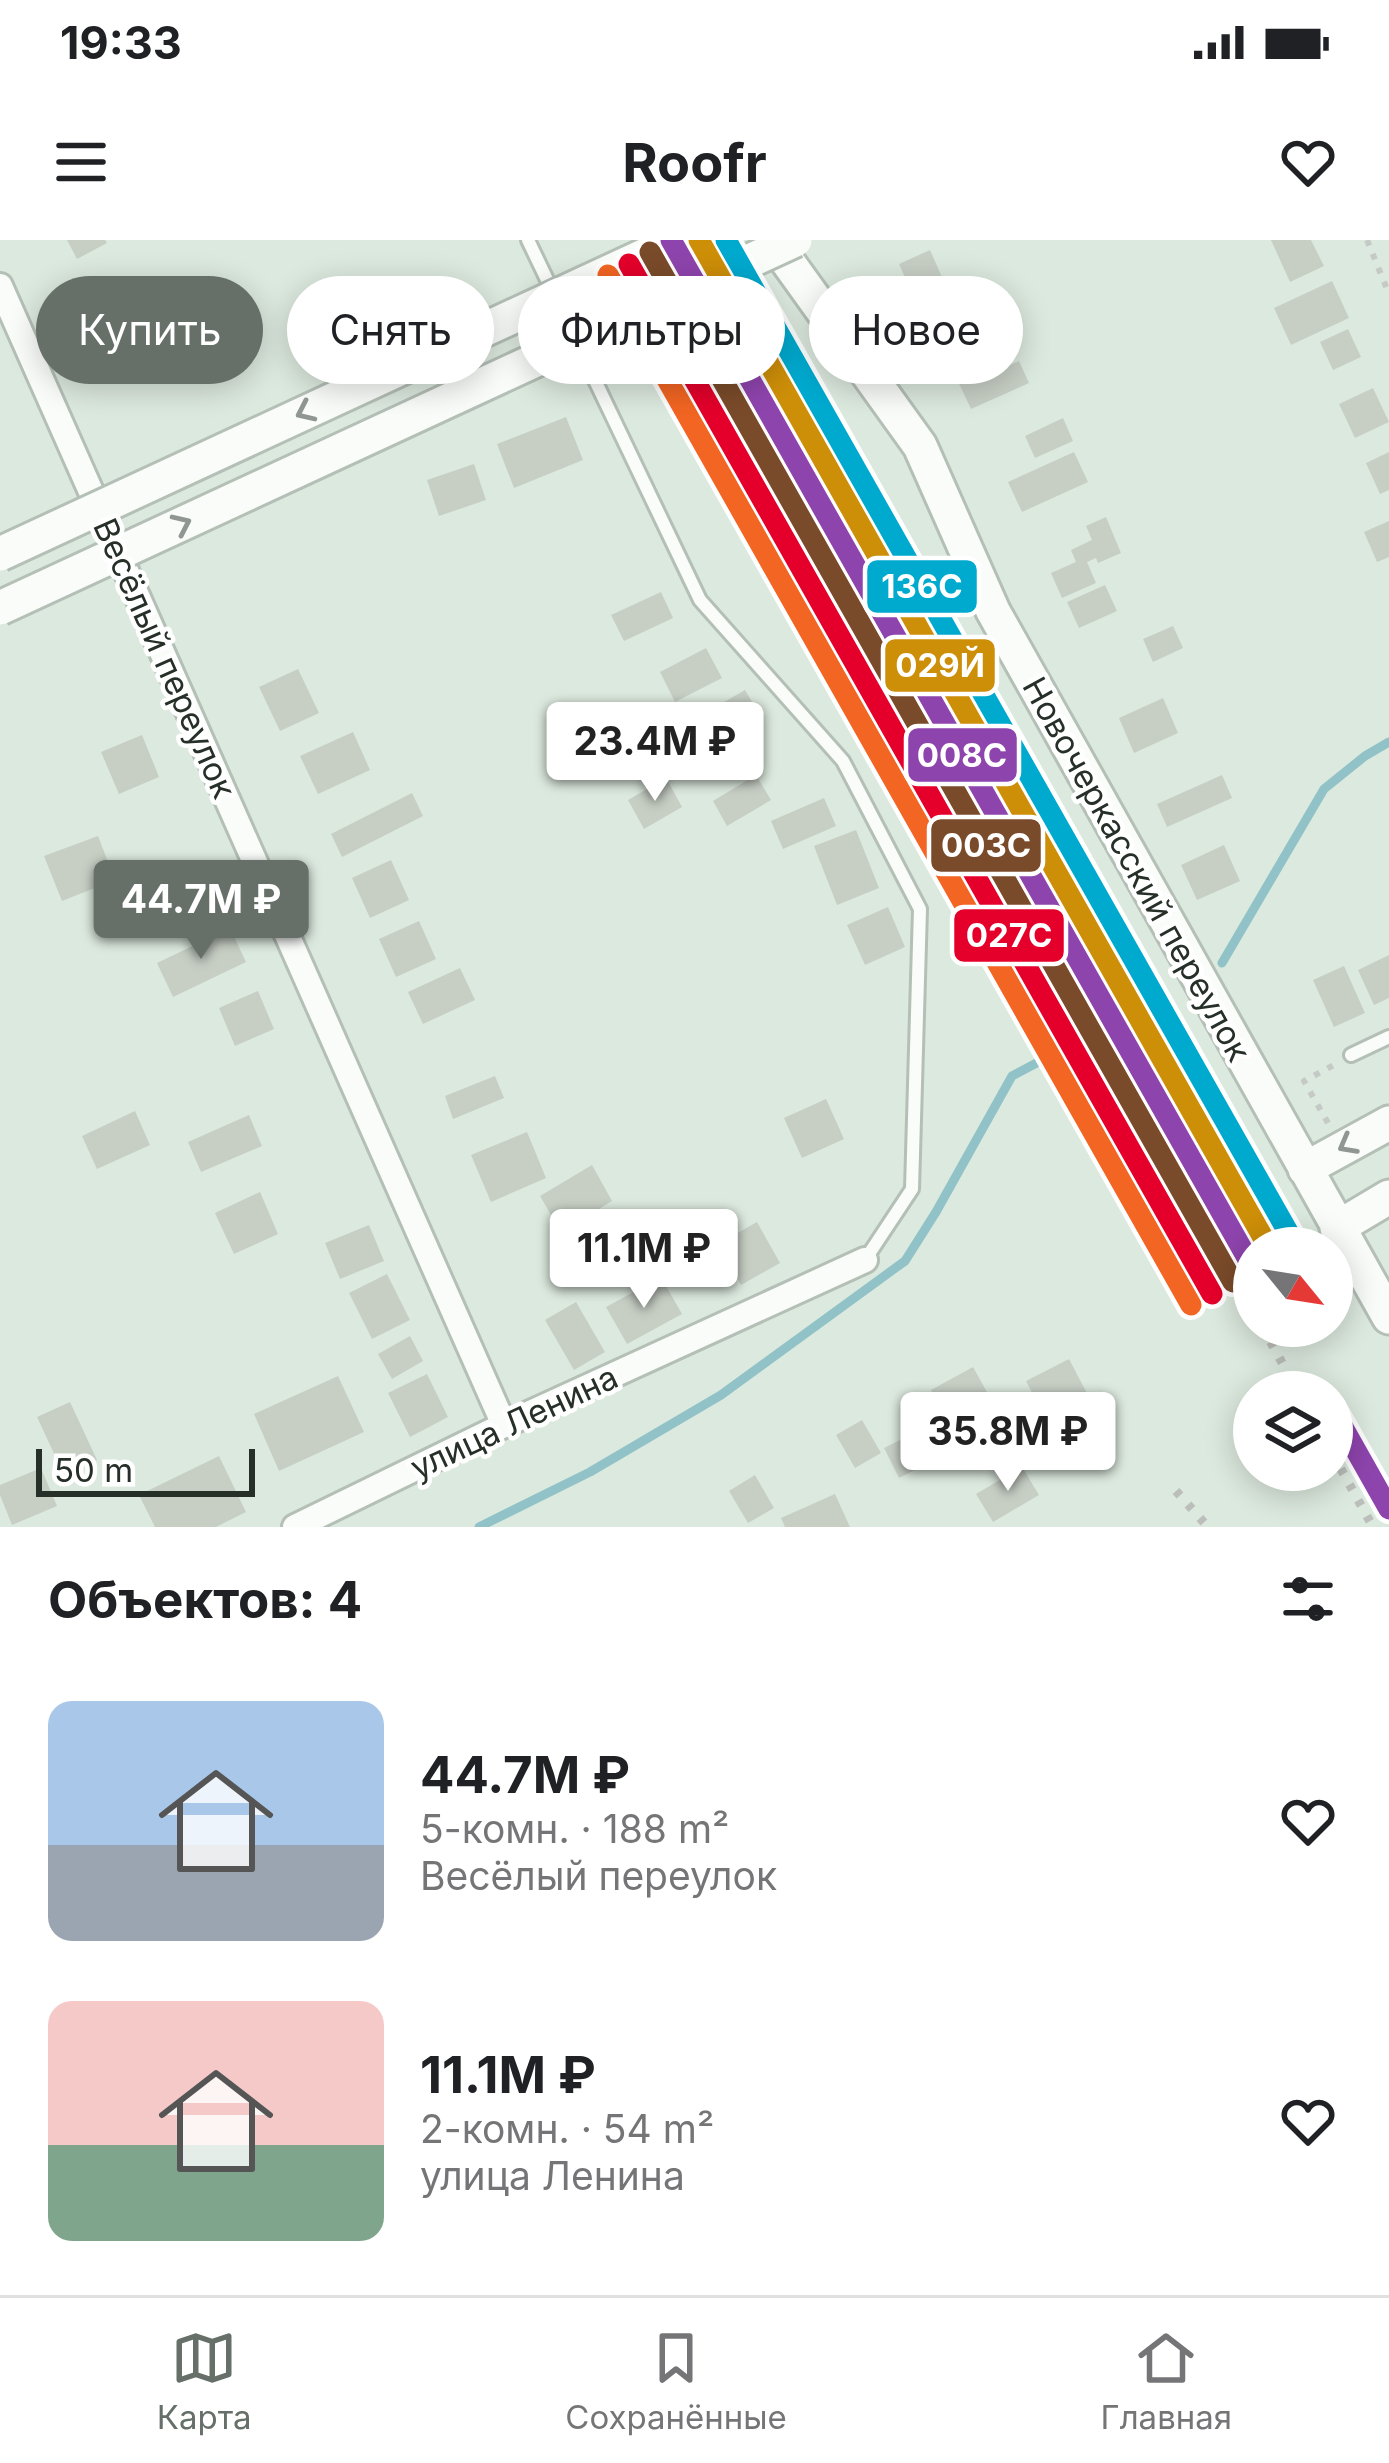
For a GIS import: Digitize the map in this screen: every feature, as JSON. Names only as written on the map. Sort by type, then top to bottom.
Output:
[{"type":"main road","points":[[0,554],[678,240]]},
{"type":"main road","name":"Новочеркасский переулок","points":[[772,240],[920,446],[993,610],[1336,1227]]},
{"type":"main road","points":[[0,608],[795,240]]},
{"type":"main road","points":[[1306,1169],[1389,1123]]},
{"type":"main road","points":[[1339,1227],[1389,1197]]},
{"type":"main road","name":"Новочеркасский переулок","points":[[1353,1255],[1389,1317]]},
{"type":"street","name":"Весёлый переулок","points":[[0,286],[504,1425]]},
{"type":"street","name":"улица Ленина","points":[[295,1527],[504,1425],[865,1260]]},
{"type":"lane","points":[[528,240],[700,600],[843,761],[920,909],[912,1189],[865,1260]]},
{"type":"lane","points":[[1351,1055],[1389,1037]]},
{"type":"path","points":[[1367,240],[1389,294]]},
{"type":"building","points":[[67,240],[105,240],[107,243],[77,259]]},
{"type":"building","points":[[1271,240],[1311,240],[1324,266],[1290,282]]},
{"type":"building","points":[[930,250],[942,276],[904,276],[899,264]]},
{"type":"building","points":[[1332,281],[1349,318],[1291,345],[1274,308]]},
{"type":"building","points":[[1348,329],[1361,357],[1333,370],[1320,342]]},
{"type":"building","points":[[1023,370],[1029,383],[971,409],[959,384],[1023,384]]},
{"type":"building","points":[[1373,388],[1389,422],[1355,438],[1339,404]]},
{"type":"building","points":[[566,417],[583,460],[514,488],[497,444]]},
{"type":"building","points":[[1063,418],[1073,441],[1035,458],[1025,436]]},
{"type":"building","points":[[1074,452],[1088,482],[1022,512],[1008,482]]},
{"type":"building","points":[[1389,452],[1389,490],[1380,494],[1366,463]]},
{"type":"building","points":[[474,464],[486,500],[439,516],[427,480]]},
{"type":"building","points":[[1106,517],[1121,553],[1098,563],[1096,558],[1087,562],[1096,583],[1062,598],[1051,573],[1076,562],[1071,550],[1092,540],[1086,526]]},
{"type":"building","points":[[1389,521],[1389,557],[1377,562],[1364,532]]},
{"type":"building","points":[[1105,585],[1117,611],[1079,628],[1067,602]]},
{"type":"building","points":[[661,592],[673,618],[624,641],[611,615]]},
{"type":"building","points":[[1173,626],[1183,648],[1153,662],[1143,639]]},
{"type":"building","points":[[706,648],[722,678],[675,702],[660,672]]},
{"type":"building","points":[[298,669],[319,713],[280,731],[259,687]]},
{"type":"building","points":[[745,690],[763,720],[718,747],[700,716]]},
{"type":"building","points":[[1163,698],[1178,733],[1134,753],[1119,718]]},
{"type":"building","points":[[353,732],[370,770],[318,794],[300,756]]},
{"type":"building","points":[[142,735],[159,777],[119,794],[101,752]]},
{"type":"building","points":[[756,775],[771,800],[727,826],[713,801]]},
{"type":"building","points":[[1222,775],[1232,798],[1167,827],[1157,804]]},
{"type":"building","points":[[666,778],[682,807],[644,829],[628,800]]},
{"type":"building","points":[[412,793],[423,816],[342,857],[331,834]]},
{"type":"building","points":[[824,798],[836,826],[783,849],[771,821]]},
{"type":"building","points":[[856,830],[879,888],[837,905],[814,846]]},
{"type":"building","points":[[98,836],[115,880],[62,901],[44,856]]},
{"type":"building","points":[[1224,845],[1240,881],[1197,900],[1181,865]]},
{"type":"building","points":[[391,860],[409,900],[370,918],[352,878]]},
{"type":"building","points":[[199,872],[216,911],[160,934],[144,894]]},
{"type":"building","points":[[888,907],[905,947],[865,965],[847,925]]},
{"type":"building","points":[[419,921],[436,959],[396,977],[379,939]]},
{"type":"building","points":[[230,928],[246,962],[173,997],[157,963]]},
{"type":"building","points":[[1389,955],[1389,998],[1374,1005],[1358,970]]},
{"type":"building","points":[[1344,966],[1365,1013],[1334,1027],[1313,980]]},
{"type":"building","points":[[460,968],[475,1000],[423,1024],[408,992]]},
{"type":"building","points":[[258,991],[274,1029],[235,1046],[219,1008]]},
{"type":"building","points":[[495,1076],[504,1098],[453,1119],[445,1096]]},
{"type":"building","points":[[826,1099],[844,1139],[802,1158],[784,1118]]},
{"type":"building","points":[[135,1111],[150,1145],[97,1169],[82,1136]]},
{"type":"building","points":[[249,1115],[262,1146],[201,1172],[188,1142]]},
{"type":"building","points":[[527,1132],[546,1178],[491,1202],[471,1155]]},
{"type":"building","points":[[592,1165],[612,1201],[561,1232],[540,1196]]},
{"type":"building","points":[[260,1192],[278,1234],[234,1254],[215,1213]]},
{"type":"building","points":[[695,1210],[709,1252],[680,1262],[667,1220]]},
{"type":"building","points":[[757,1222],[780,1263],[741,1285],[718,1244]]},
{"type":"building","points":[[369,1225],[384,1261],[340,1279],[325,1243]]},
{"type":"building","points":[[387,1274],[410,1320],[372,1339],[349,1293]]},
{"type":"building","points":[[661,1277],[682,1314],[627,1344],[606,1307]]},
{"type":"building","points":[[576,1302],[605,1352],[574,1370],[545,1320]]},
{"type":"building","points":[[410,1336],[423,1361],[392,1379],[378,1354]]},
{"type":"building","points":[[1069,1359],[1092,1403],[1049,1426],[1026,1381]]},
{"type":"building","points":[[973,1367],[996,1408],[954,1432],[931,1390]]},
{"type":"building","points":[[427,1374],[448,1417],[410,1437],[388,1393]]},
{"type":"building","points":[[338,1376],[364,1432],[279,1471],[254,1414]]},
{"type":"building","points":[[70,1402],[97,1460],[64,1475],[37,1417]]},
{"type":"building","points":[[862,1420],[881,1453],[855,1468],[836,1435]]},
{"type":"building","points":[[906,1437],[921,1467],[899,1478],[884,1448]]},
{"type":"building","points":[[219,1456],[246,1512],[216,1527],[155,1527],[139,1495]]},
{"type":"building","points":[[1022,1467],[1039,1495],[993,1522],[976,1494]]},
{"type":"building","points":[[41,1468],[57,1506],[12,1525],[0,1485]]},
{"type":"building","points":[[755,1475],[774,1508],[748,1523],[729,1491]]},
{"type":"building","points":[[835,1494],[850,1527],[785,1527],[781,1518]]},
{"type":"waterway","points":[[1222,963],[1324,789],[1389,742]]},
{"type":"waterway","points":[[479,1527],[590,1472],[721,1395],[905,1261],[1012,1076],[1061,1050]]},
{"type":"railway","points":[[1009,790],[1097,992]]},
{"type":"railway","points":[[1161,1104],[1233,1263]]},
{"type":"railway","points":[[1273,1347],[1287,1371]]},
{"type":"railway","points":[[1176,1491],[1208,1527]]},
{"type":"railway","points":[[1353,1491],[1373,1527]]},
{"type":"transit line","name":"008С","points":[[671,240],[1233,1233]]},
{"type":"transit line","name":"029Й","points":[[699,240],[1257,1227]]},
{"type":"transit line","name":"136С","points":[[726,240],[1285,1227]]},
{"type":"transit line","name":"003С","points":[[650,252],[1233,1282]]},
{"type":"transit line","name":"027С","points":[[629,264],[1212,1294]]},
{"type":"transit line","points":[[608,275],[1191,1305]]},
{"type":"transit line","name":"008С","points":[[1353,1445],[1389,1509]]}]
